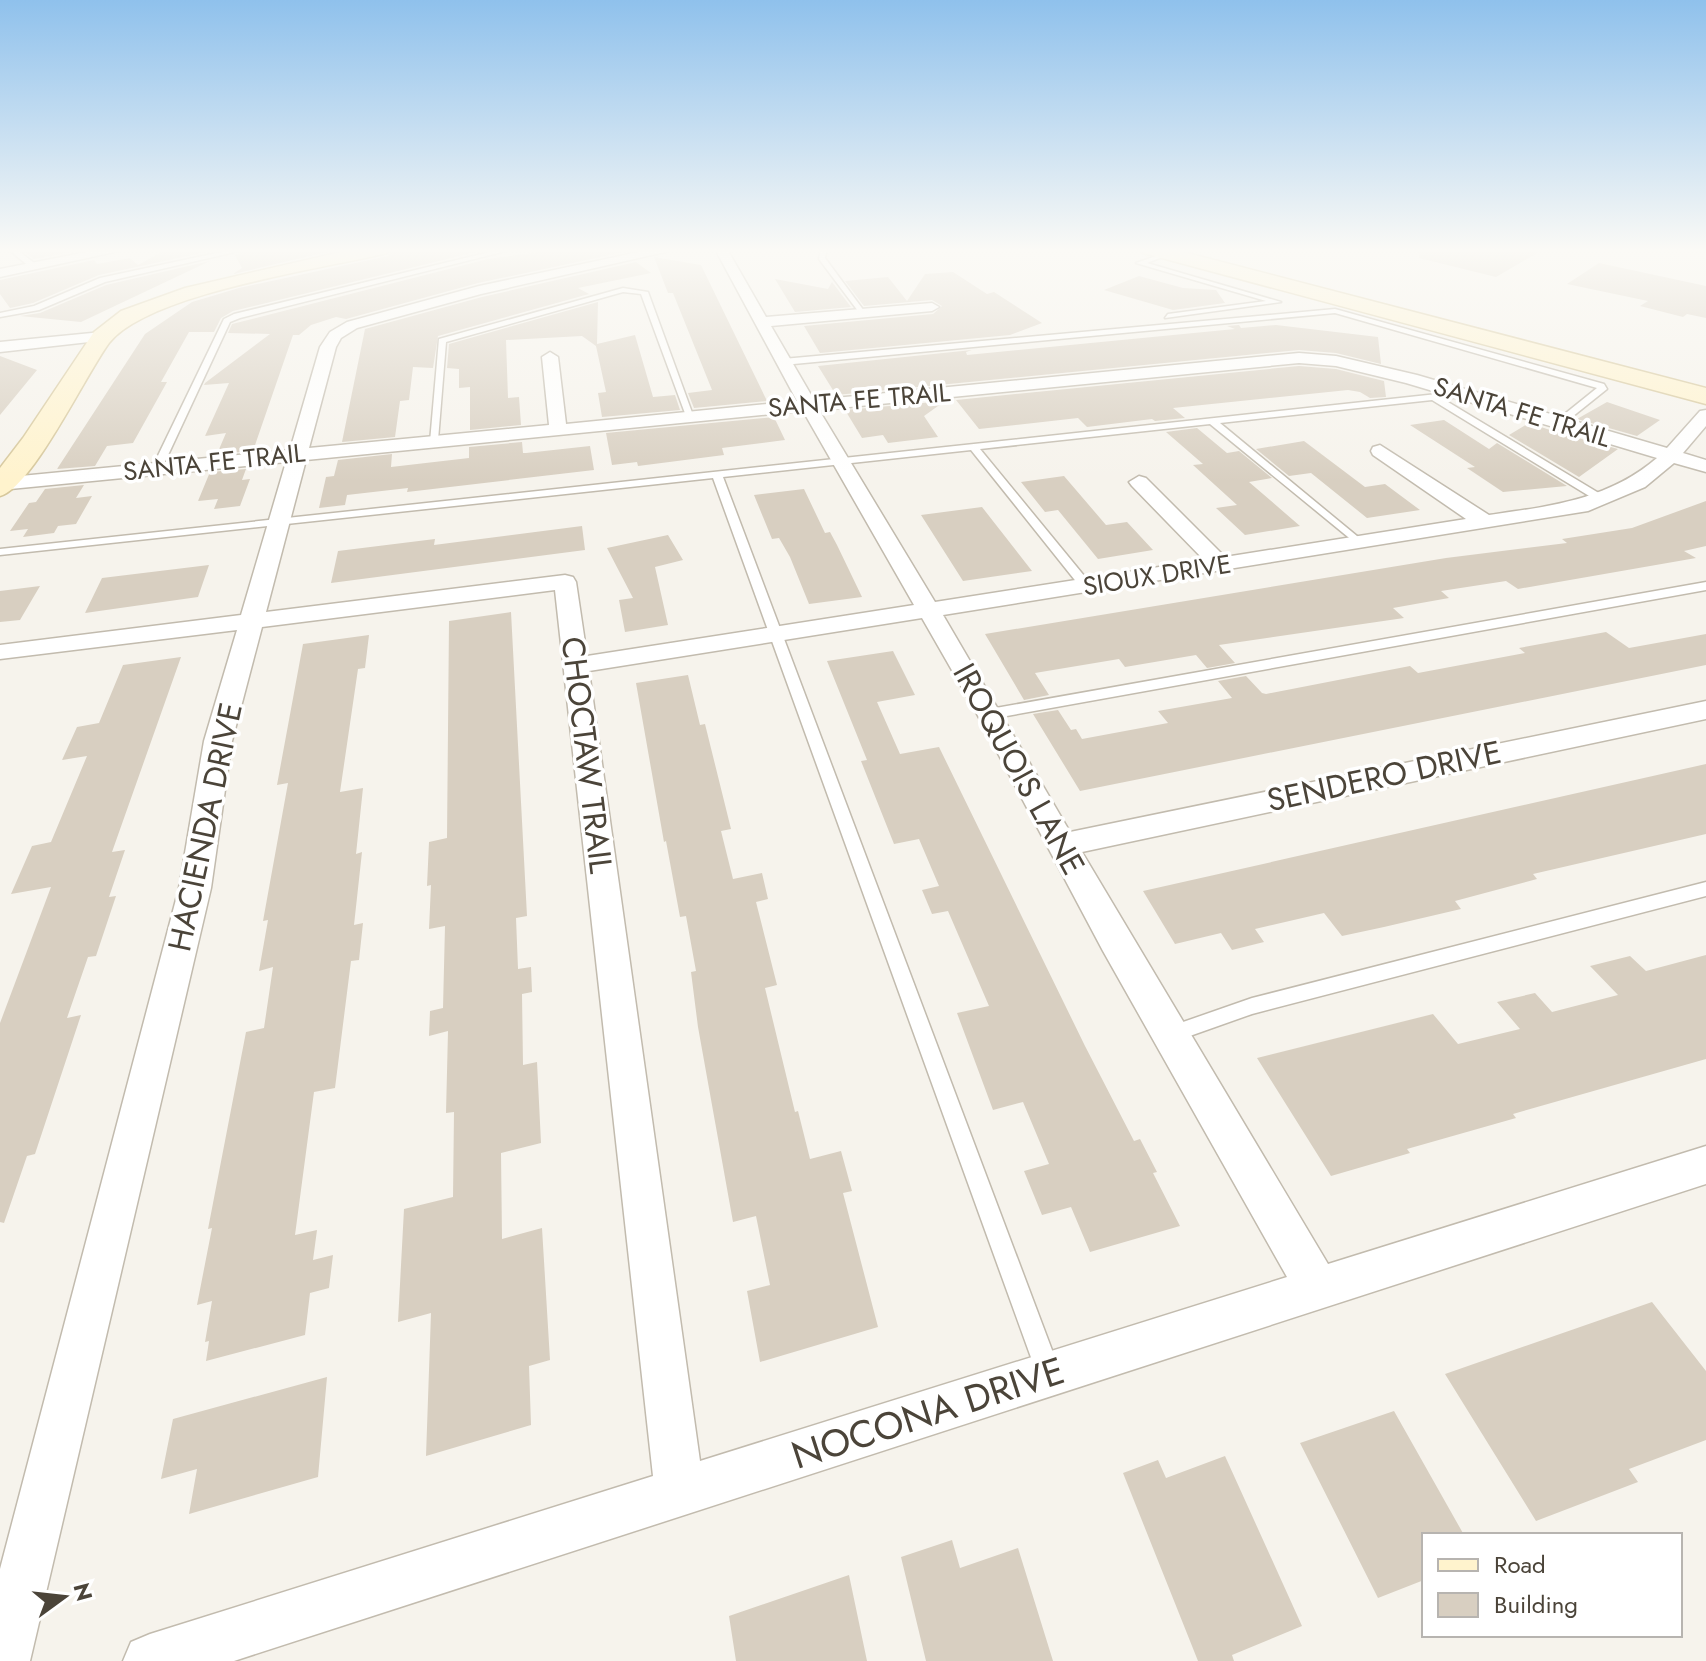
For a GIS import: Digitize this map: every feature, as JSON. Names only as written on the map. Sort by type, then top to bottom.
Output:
[{"type":"street","points":[[1,485],[34,443],[102,337],[115,327]]},
{"type":"street","name":"HACIENDA DRIVE","points":[[3,1661],[195,888],[218,741],[328,347],[335,335],[349,327]]},
{"type":"street","name":"IROQUOIS LANE","points":[[764,327],[1318,1289]]},
{"type":"street","points":[[1443,327],[1706,396]]},
{"type":"street","points":[[0,347],[102,337]]},
{"type":"street","points":[[550,357],[558,429]]},
{"type":"street","name":"SANTA FE TRAIL","points":[[1,485],[433,440],[1299,358],[1379,370],[1706,466]]},
{"type":"street","name":"SIOUX DRIVE","points":[[575,666],[1486,523],[1603,500],[1640,483],[1671,456],[1706,415]]},
{"type":"street","points":[[1380,451],[1486,523]]},
{"type":"street","points":[[1139,482],[1221,565]]},
{"type":"street","name":"CHOCTAW TRAIL","points":[[0,652],[565,582],[680,1492]]},
{"type":"street","name":"SENDERO DRIVE","points":[[1062,845],[1706,710]]},
{"type":"street","name":"NOCONA DRIVE","points":[[150,1661],[1706,1165]]},
{"type":"lane","points":[[157,468],[224,327]]},
{"type":"lane","points":[[433,440],[442,341],[493,327]]},
{"type":"lane","points":[[657,327],[691,416]]},
{"type":"lane","points":[[783,362],[1167,327]]},
{"type":"lane","points":[[1390,327],[1601,386],[1602,389],[1559,423]]},
{"type":"lane","points":[[0,552],[1465,394]]},
{"type":"lane","points":[[1435,398],[1603,500]]},
{"type":"lane","points":[[1213,422],[1359,543]]},
{"type":"lane","points":[[974,448],[1086,586]]},
{"type":"lane","points":[[717,476],[1049,1374]]},
{"type":"lane","points":[[990,714],[1706,586]]},
{"type":"lane","points":[[1170,1035],[1252,1006],[1706,889]]},
{"type":"building","points":[[156,327],[217,327],[214,332],[189,332],[161,382],[167,382],[133,443],[107,446],[95,466],[57,469],[145,334]]},
{"type":"building","points":[[231,327],[309,327],[299,335],[293,335],[253,451],[217,454],[226,433],[205,436],[229,383],[204,385],[270,334],[228,333]]},
{"type":"building","points":[[472,327],[438,336],[433,368],[413,367],[409,400],[400,401],[395,437],[342,442],[365,329]]},
{"type":"building","points":[[511,327],[597,327],[597,344],[635,335],[653,397],[675,395],[680,410],[602,417],[598,393],[606,392],[596,346],[582,336],[506,340],[508,398],[519,397],[521,425],[470,430],[470,387],[459,388],[459,369],[447,368],[449,344]]},
{"type":"building","points":[[686,327],[731,327],[767,401],[694,408],[688,393],[712,390]]},
{"type":"building","points":[[804,327],[1033,327],[1010,335],[820,353]]},
{"type":"building","points":[[1228,327],[1289,327],[1378,337],[1381,364],[1336,353],[1299,350],[836,395],[818,366],[972,350],[966,352],[967,355],[1235,329]]},
{"type":"building","points":[[0,356],[37,370],[0,415]]},
{"type":"building","points":[[1299,366],[1336,369],[1384,381],[1386,397],[1370,398],[1348,390],[1173,408],[1185,418],[1087,427],[1078,418],[979,429],[956,400]]},
{"type":"building","points":[[945,401],[924,416],[938,437],[888,443],[883,435],[862,438],[845,410]]},
{"type":"building","points":[[1607,402],[1660,420],[1637,436],[1577,419]]},
{"type":"building","points":[[774,417],[785,440],[722,448],[724,455],[638,466],[637,462],[612,465],[606,433]]},
{"type":"building","points":[[1444,420],[1489,449],[1497,443],[1567,486],[1503,492],[1467,468],[1475,467],[1410,425]]},
{"type":"building","points":[[1529,423],[1618,449],[1579,477],[1509,435]]},
{"type":"building","points":[[1197,428],[1227,453],[1239,451],[1272,478],[1249,482],[1300,526],[1245,535],[1216,508],[1237,505],[1193,465],[1203,464],[1166,432]]},
{"type":"building","points":[[1304,441],[1365,487],[1385,484],[1420,510],[1367,518],[1311,473],[1289,476],[1256,449]]},
{"type":"building","points":[[522,442],[523,453],[590,446],[594,470],[407,492],[408,488],[347,495],[345,505],[319,508],[326,477],[334,476],[338,460],[392,454],[391,467],[469,458],[469,447]]},
{"type":"building","points":[[246,469],[242,480],[250,479],[240,506],[214,509],[218,499],[198,501],[210,472]]},
{"type":"building","points":[[1064,476],[1106,525],[1127,522],[1153,550],[1098,559],[1058,510],[1045,512],[1021,482]]},
{"type":"building","points":[[84,485],[76,498],[92,496],[76,524],[58,526],[54,533],[23,537],[28,529],[10,531],[29,503],[36,502],[45,489]]},
{"type":"building","points":[[804,489],[825,533],[830,532],[837,545],[862,597],[809,604],[790,557],[779,538],[772,539],[754,495]]},
{"type":"building","points":[[1706,501],[1706,546],[1684,551],[1696,558],[1518,589],[1506,581],[1441,591],[1449,598],[1393,608],[1404,618],[1219,645],[1235,663],[1207,668],[1196,655],[1125,667],[1119,659],[1035,673],[1049,695],[1024,700],[985,634],[1446,558],[1567,543],[1562,539],[1632,528]]},
{"type":"building","points":[[982,507],[1032,571],[963,581],[921,515]]},
{"type":"building","points":[[582,526],[585,550],[331,583],[338,551],[435,539],[434,545]]},
{"type":"building","points":[[668,535],[683,560],[655,567],[668,625],[625,632],[619,600],[633,598],[607,548]]},
{"type":"building","points":[[209,565],[198,597],[85,613],[102,578]]},
{"type":"building","points":[[40,586],[20,620],[0,622],[0,591]]},
{"type":"building","points":[[511,612],[527,916],[516,918],[518,969],[531,967],[532,992],[522,994],[523,1065],[537,1062],[541,1143],[501,1153],[502,1239],[542,1228],[550,1360],[529,1366],[531,1425],[426,1456],[431,1313],[398,1322],[404,1209],[453,1197],[454,1112],[446,1113],[448,1031],[429,1036],[430,1011],[443,1008],[445,926],[429,929],[431,885],[427,886],[429,842],[447,838],[449,621]]},
{"type":"building","points":[[1606,632],[1629,648],[1706,634],[1706,665],[1080,791],[1033,714],[1058,710],[1071,730],[1076,729],[1082,739],[1168,723],[1158,711],[1232,698],[1218,681],[1246,676],[1266,694],[1410,666],[1418,673],[1525,653],[1519,648]]},
{"type":"building","points":[[369,635],[365,668],[358,669],[340,792],[363,788],[356,854],[362,852],[354,925],[363,923],[359,960],[351,961],[335,1088],[314,1092],[295,1235],[317,1230],[313,1260],[333,1255],[329,1288],[310,1293],[305,1335],[206,1361],[209,1341],[205,1342],[212,1301],[197,1305],[212,1228],[208,1229],[246,1032],[264,1028],[273,967],[259,971],[268,920],[263,921],[288,783],[277,785],[303,644]]},
{"type":"building","points":[[893,651],[915,695],[877,702],[900,754],[939,747],[1085,1046],[1134,1141],[1140,1139],[1180,1226],[1090,1252],[1071,1207],[1042,1215],[1024,1171],[1049,1164],[1023,1102],[993,1110],[957,1013],[989,1006],[948,911],[932,914],[922,890],[939,886],[919,839],[894,844],[861,761],[867,760],[827,661]]},
{"type":"building","points":[[181,657],[112,852],[125,850],[109,897],[116,896],[96,956],[88,957],[67,1018],[81,1015],[35,1154],[27,1156],[4,1223],[0,1222],[0,1023],[51,887],[11,894],[32,846],[51,842],[87,756],[62,760],[77,727],[99,723],[123,665]]},
{"type":"building","points":[[688,675],[700,725],[705,724],[731,829],[721,831],[733,879],[762,873],[768,899],[756,902],[777,985],[765,988],[795,1112],[798,1111],[810,1159],[841,1151],[852,1191],[843,1193],[878,1327],[760,1362],[747,1291],[770,1285],[756,1216],[733,1222],[698,1027],[691,972],[696,971],[686,916],[680,917],[664,842],[636,683]]},
{"type":"building","points":[[1706,764],[1706,834],[1533,874],[1537,879],[1455,901],[1461,909],[1384,927],[1342,936],[1324,913],[1255,929],[1264,942],[1232,950],[1221,933],[1175,944],[1143,891]]},
{"type":"building","points":[[1706,955],[1706,1059],[1513,1114],[1516,1118],[1407,1149],[1410,1153],[1331,1176],[1257,1058],[1433,1014],[1458,1044],[1520,1029],[1497,1002],[1535,993],[1552,1012],[1618,995],[1590,966],[1630,956],[1646,971]]},
{"type":"building","points":[[1652,1302],[1706,1371],[1706,1440],[1629,1469],[1638,1482],[1536,1521],[1445,1374]]},
{"type":"building","points":[[327,1377],[318,1477],[189,1514],[197,1469],[161,1479],[173,1419]]},
{"type":"building","points":[[1394,1411],[1463,1533],[1422,1533],[1422,1581],[1378,1598],[1300,1443]]},
{"type":"building","points":[[1225,1456],[1302,1626],[1232,1655],[1234,1661],[1198,1661],[1123,1473],[1158,1460],[1166,1478]]},
{"type":"building","points":[[952,1540],[960,1568],[1018,1548],[1053,1661],[926,1661],[901,1557]]},
{"type":"building","points":[[849,1575],[867,1661],[736,1661],[729,1616]]}]
